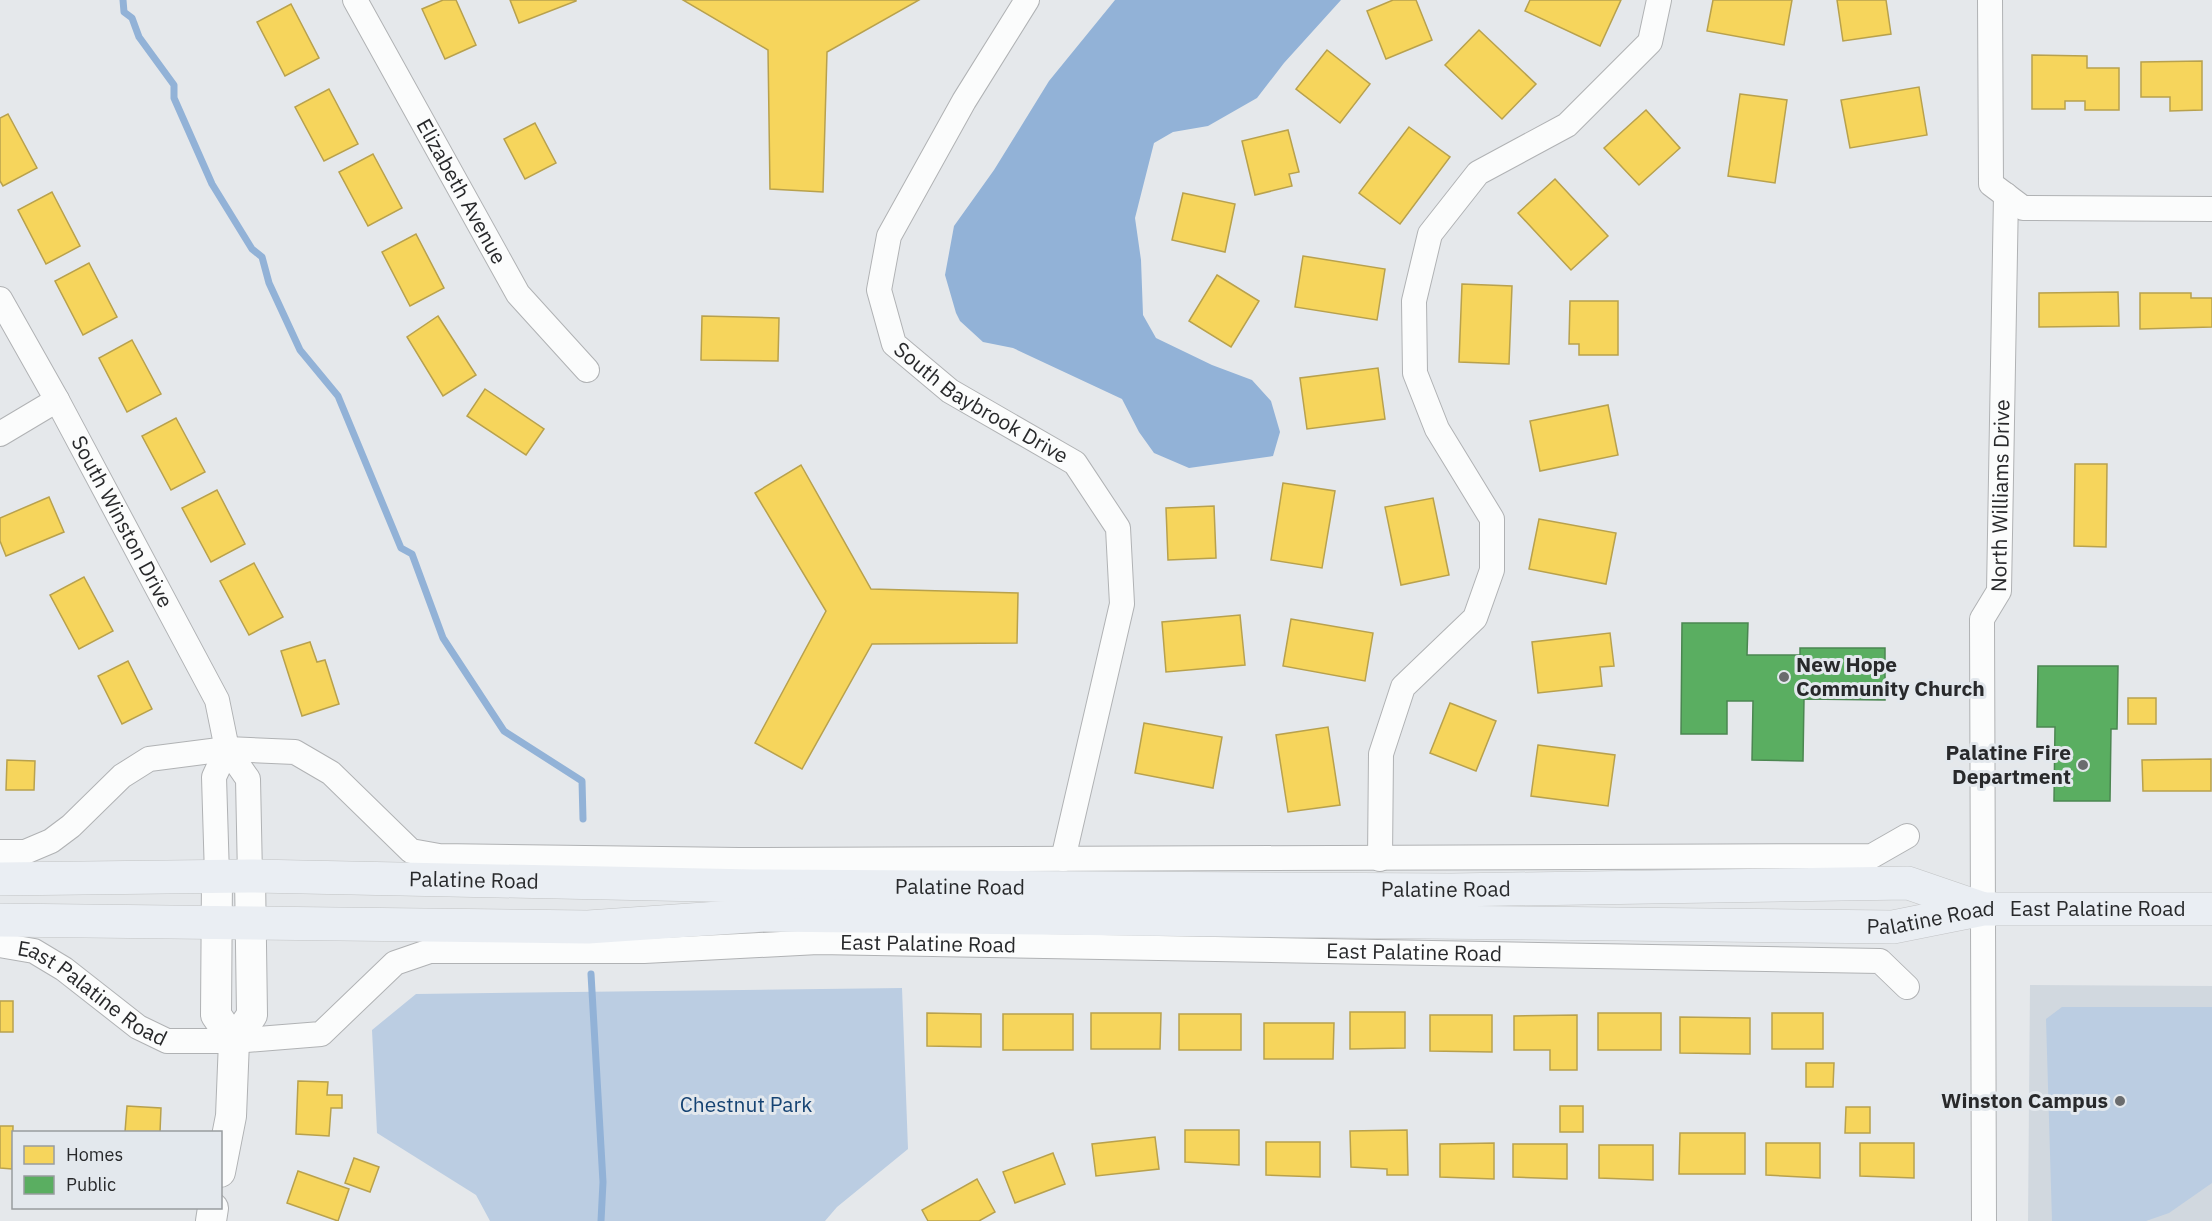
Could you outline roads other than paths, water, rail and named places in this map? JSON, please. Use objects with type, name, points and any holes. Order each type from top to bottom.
[{"type":"main road","name":"Palatine Road","points":[[0,879],[250,876],[766,886],[1450,890],[1908,883],[1983,909]]},
{"type":"main road","name":"Palatine Road","points":[[0,920],[588,927],[763,915],[1893,927],[1983,909]]},
{"type":"main road","name":"East Palatine Road","points":[[1983,909],[2212,909]]},
{"type":"street","name":"Elizabeth Avenue","points":[[355,0],[518,294],[586,370]]},
{"type":"street","name":"South Baybrook Drive","points":[[1027,0],[964,101],[889,236],[879,290],[894,344],[950,391],[1076,463],[1118,528],[1122,604],[1063,859]]},
{"type":"street","points":[[1380,859],[1381,754],[1403,687],[1475,618],[1492,570],[1492,519],[1437,429],[1415,373],[1413,301],[1430,234],[1478,173],[1568,125],[1650,42],[1659,0]]},
{"type":"street","points":[[1990,0],[1991,184],[2014,202],[2212,209]]},
{"type":"street","name":"North Williams Drive","points":[[1984,1221],[1982,619],[1999,591],[2014,202]]},
{"type":"street","name":"South Winston Drive","points":[[0,299],[57,400],[217,700],[227,749],[248,779],[250,876]]},
{"type":"street","points":[[0,434],[57,400]]},
{"type":"street","name":"Palatine Road","points":[[227,749],[295,752],[331,773],[411,851],[439,856],[739,860],[1872,856],[1907,836]]},
{"type":"street","points":[[0,852],[25,852],[51,841],[71,826],[122,776],[149,759],[227,749]]},
{"type":"street","points":[[227,749],[214,777],[217,876],[216,1015],[234,1041]]},
{"type":"street","points":[[222,1162],[231,1116],[234,1041],[252,1015],[250,876]]},
{"type":"street","name":"East Palatine Road","points":[[0,945],[34,951],[64,969],[138,1027],[167,1041],[234,1041],[321,1034],[395,963],[430,951],[644,951],[818,942],[1868,960],[1880,961],[1907,987]]},
{"type":"water","points":[[1115,0],[1341,0],[1284,63],[1257,98],[1208,126],[1173,132],[1154,143],[1135,218],[1141,260],[1143,315],[1156,338],[1212,365],[1252,380],[1271,401],[1280,432],[1273,456],[1189,468],[1154,453],[1139,432],[1122,399],[1013,348],[983,342],[960,321],[956,313],[945,275],[954,226],[994,170],[1049,81]]},
{"type":"waterway","points":[[123,0],[124,12],[132,18],[139,37],[174,85],[174,98],[212,184],[252,249],[262,257],[269,283],[300,350],[338,396],[401,548],[412,554],[443,638],[504,731],[582,781],[583,819]]},
{"type":"waterway","points":[[591,974],[603,1182],[601,1221]]},
{"type":"place","name":"New Hope Community Church","points":[[1784,677]]},
{"type":"place","name":"Palatine Fire Department","points":[[2083,765]]},
{"type":"place","name":"Winston Campus","points":[[2120,1101]]},
{"type":"park label","name":"Chestnut Park","points":[[746,1105]]}]
